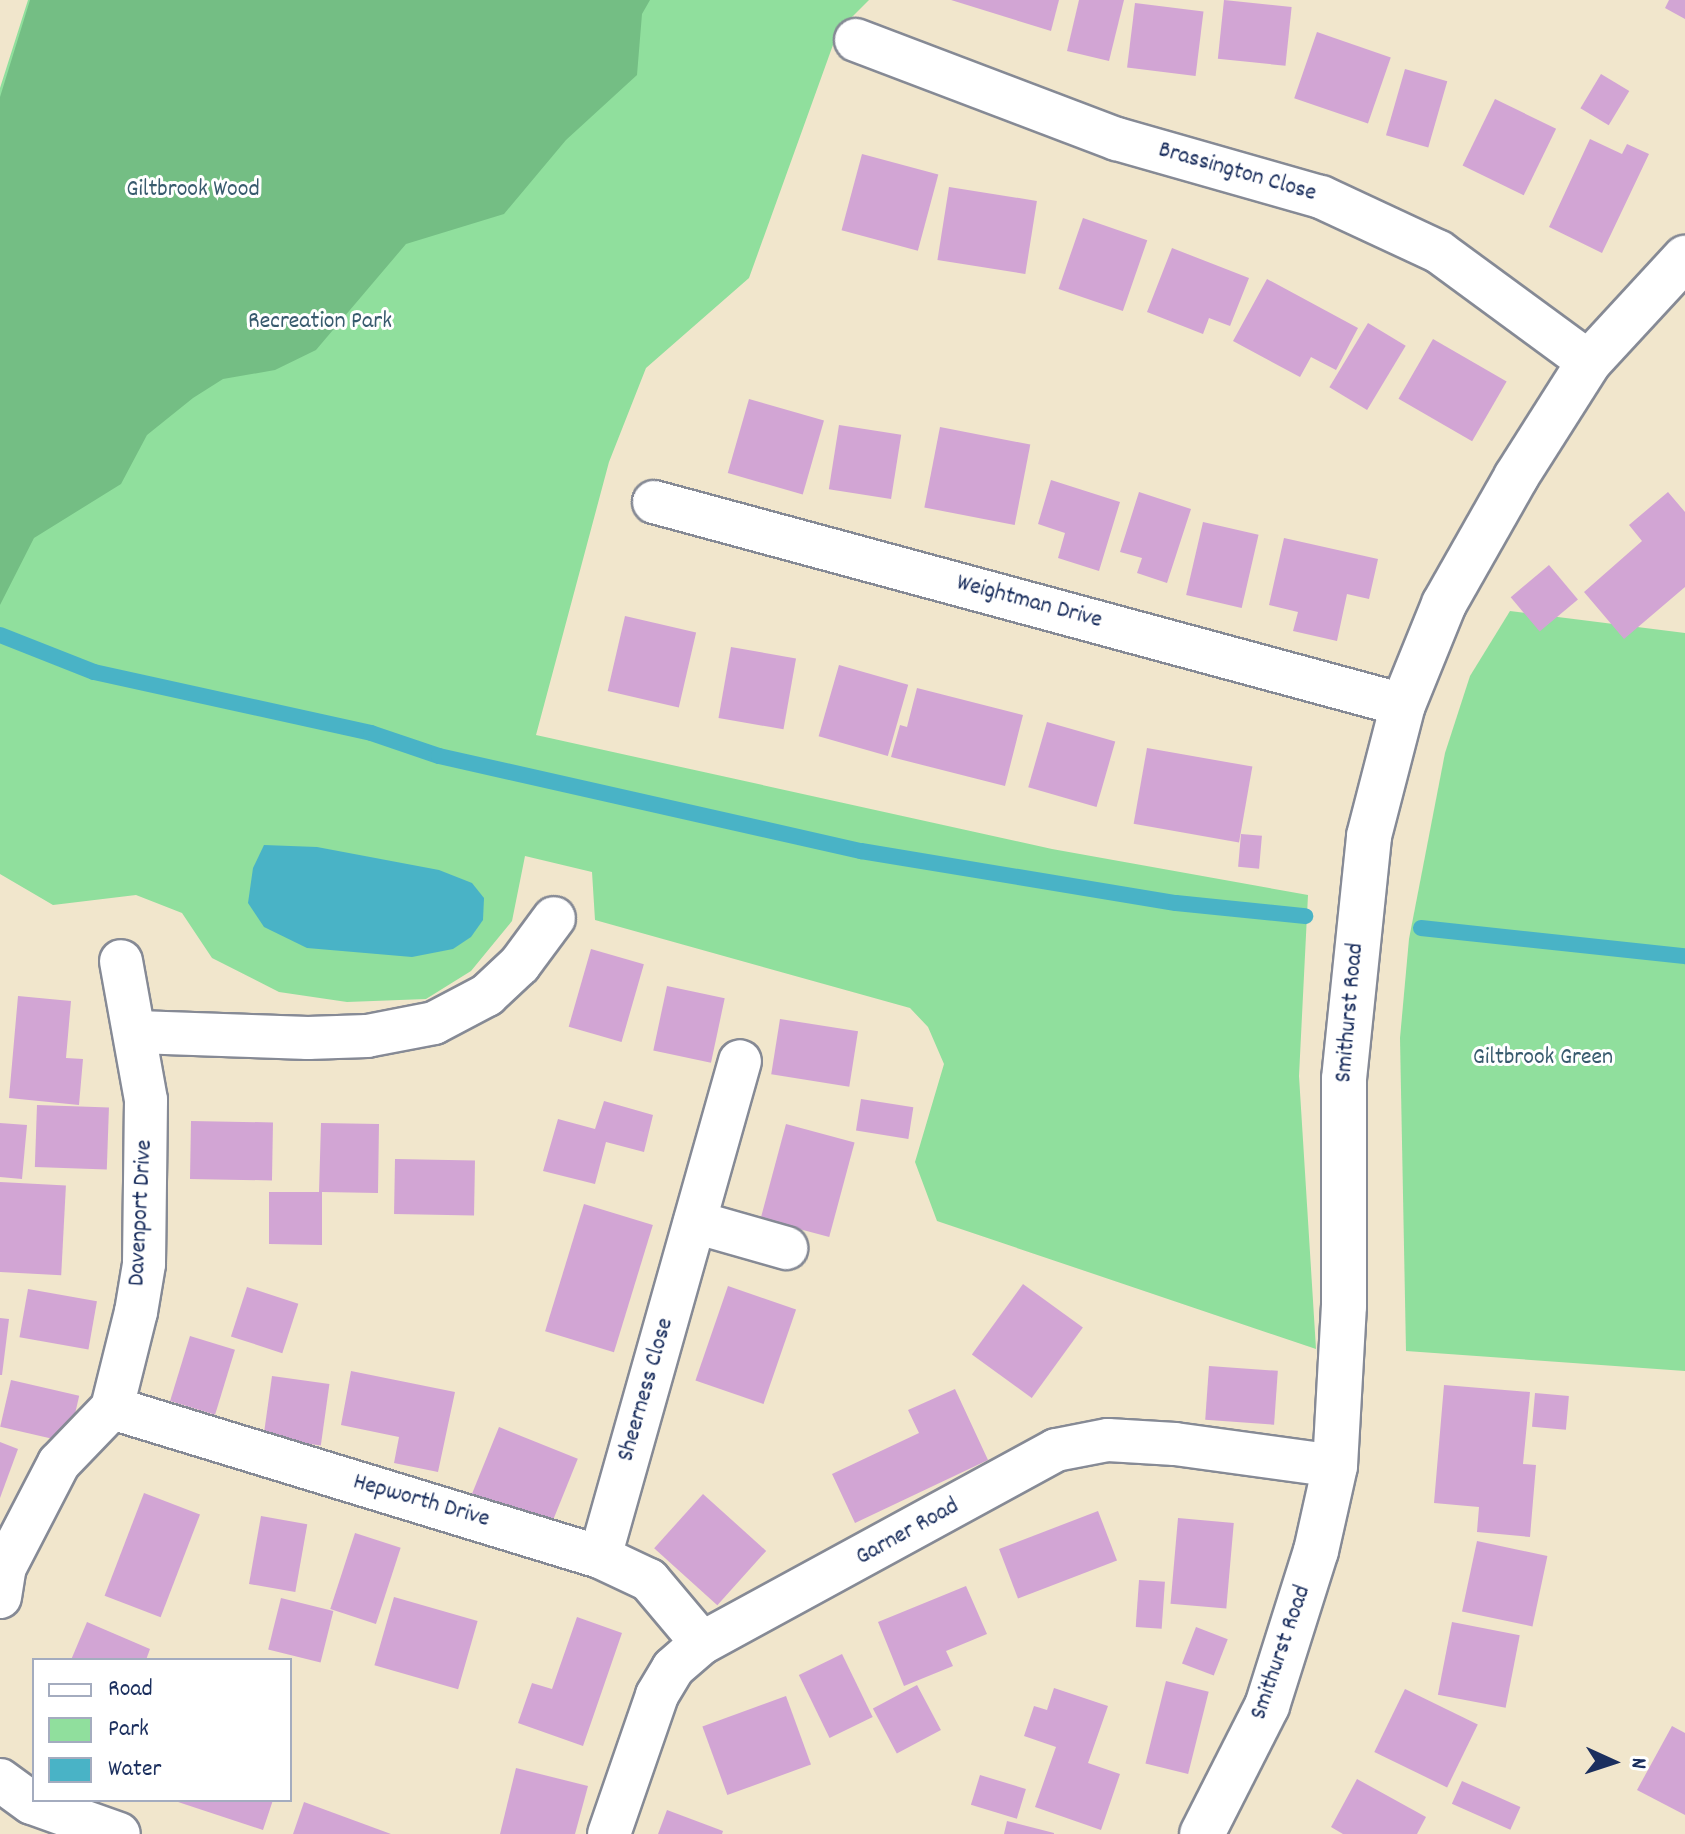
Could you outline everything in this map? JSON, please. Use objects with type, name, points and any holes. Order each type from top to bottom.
[{"type":"street","name":"Brassington Close","points":[[856,40],[1117,139],[1321,197],[1439,252],[1589,362]]},
{"type":"street","name":"Smithurst Road","points":[[1202,1834],[1267,1706],[1316,1551],[1335,1466],[1344,1306],[1344,1079],[1369,836],[1403,705],[1444,604],[1589,362],[1685,258]]},
{"type":"street","name":"Weightman Drive","points":[[654,502],[1403,705]]},
{"type":"street","points":[[137,1032],[308,1038],[367,1036],[434,1023],[487,995],[520,964],[554,918]]},
{"type":"street","name":"Davenport Drive","points":[[112,1408],[144,1264],[146,1100],[137,1032],[121,961]]},
{"type":"street","name":"Sheerness Close","points":[[600,1557],[740,1061]]},
{"type":"street","points":[[695,1222],[786,1248]]},
{"type":"street","points":[[0,1597],[5,1567],[59,1463],[112,1408]]},
{"type":"street","name":"Hepworth Drive","points":[[112,1408],[600,1557],[649,1580],[702,1643]]},
{"type":"street","name":"Garner Road","points":[[609,1834],[657,1695],[673,1668],[702,1643],[1056,1450],[1108,1440],[1162,1443],[1335,1466]]},
{"type":"street","points":[[0,1780],[32,1803],[119,1834]]},
{"type":"green space","name":"Recreation Park","points":[[28,0],[869,0],[838,31],[749,278],[646,368],[609,462],[536,735],[1052,849],[1308,895],[1299,1076],[1316,1349],[937,1221],[915,1162],[944,1064],[928,1027],[910,1008],[595,920],[592,872],[525,856],[512,921],[471,971],[426,999],[347,1002],[279,992],[212,958],[182,913],[136,895],[53,905],[0,874],[0,88]]},
{"type":"green space","name":"Giltbrook Wood","points":[[30,0],[650,0],[642,14],[637,75],[566,140],[504,214],[406,244],[316,350],[275,370],[223,379],[193,398],[147,435],[121,484],[34,538],[0,605],[0,97]]},
{"type":"green space","name":"Giltbrook Green","points":[[1510,611],[1685,633],[1685,1371],[1406,1351],[1400,1038],[1409,939],[1445,753],[1470,676]]},
{"type":"water","points":[[264,845],[317,847],[439,870],[472,883],[484,898],[483,920],[471,937],[453,949],[412,957],[307,948],[264,927],[248,903],[253,868]]},
{"type":"building","points":[[951,0],[1059,0],[1051,31]]},
{"type":"building","points":[[1079,0],[1124,0],[1109,61],[1067,51]]},
{"type":"building","points":[[1224,0],[1292,7],[1285,66],[1218,59]]},
{"type":"building","points":[[1669,0],[1685,0],[1685,19],[1665,8]]},
{"type":"building","points":[[1135,3],[1203,11],[1196,76],[1127,68]]},
{"type":"building","points":[[1317,32],[1391,57],[1368,124],[1294,98]]},
{"type":"building","points":[[1405,69],[1447,81],[1428,147],[1386,135]]},
{"type":"building","points":[[1601,74],[1629,91],[1609,125],[1580,108]]},
{"type":"building","points":[[1495,99],[1556,129],[1524,195],[1463,166]]},
{"type":"building","points":[[1590,139],[1622,154],[1627,144],[1649,154],[1602,253],[1549,227]]},
{"type":"building","points":[[862,154],[938,174],[918,251],[842,230]]},
{"type":"building","points":[[949,187],[1037,201],[1025,274],[937,260]]},
{"type":"building","points":[[1083,218],[1147,240],[1123,311],[1059,289]]},
{"type":"building","points":[[1172,248],[1249,278],[1230,326],[1209,318],[1203,334],[1147,312]]},
{"type":"building","points":[[1267,279],[1358,328],[1336,370],[1311,357],[1300,377],[1233,341]]},
{"type":"building","points":[[1368,323],[1406,346],[1367,410],[1329,387]]},
{"type":"building","points":[[1433,339],[1507,382],[1472,441],[1398,399]]},
{"type":"building","points":[[749,399],[824,420],[803,495],[728,473]]},
{"type":"building","points":[[839,425],[901,435],[891,499],[829,489]]},
{"type":"building","points":[[940,427],[1030,445],[1015,525],[924,507]]},
{"type":"building","points":[[1051,480],[1120,502],[1099,571],[1058,558],[1065,533],[1038,524]]},
{"type":"building","points":[[1139,492],[1191,509],[1167,583],[1137,573],[1142,558],[1120,552]]},
{"type":"building","points":[[1668,492],[1685,512],[1685,587],[1624,639],[1584,592],[1642,541],[1629,525]]},
{"type":"building","points":[[1203,522],[1259,535],[1242,608],[1186,595]]},
{"type":"building","points":[[1284,538],[1378,559],[1369,599],[1347,594],[1337,641],[1293,631],[1298,612],[1269,605]]},
{"type":"building","points":[[1549,565],[1578,599],[1540,632],[1511,597]]},
{"type":"building","points":[[625,616],[696,632],[679,707],[608,691]]},
{"type":"building","points":[[731,647],[796,658],[783,729],[718,718]]},
{"type":"building","points":[[839,665],[908,685],[888,756],[819,736]]},
{"type":"building","points":[[917,688],[1023,715],[1005,786],[891,757],[900,725],[907,727]]},
{"type":"building","points":[[1047,722],[1115,742],[1097,807],[1028,787]]},
{"type":"building","points":[[1147,748],[1252,767],[1239,842],[1134,824]]},
{"type":"building","points":[[1241,834],[1262,836],[1259,869],[1238,867]]},
{"type":"building","points":[[591,949],[644,964],[622,1042],[569,1027]]},
{"type":"building","points":[[667,986],[725,998],[711,1063],[653,1051]]},
{"type":"building","points":[[18,996],[71,1001],[66,1058],[83,1059],[79,1105],[9,1098]]},
{"type":"building","points":[[780,1019],[858,1031],[849,1087],[771,1074]]},
{"type":"building","points":[[861,1099],[913,1107],[908,1139],[856,1131]]},
{"type":"building","points":[[604,1101],[653,1115],[644,1152],[606,1142],[595,1184],[543,1171],[558,1119],[595,1129]]},
{"type":"building","points":[[37,1105],[109,1108],[107,1169],[35,1167]]},
{"type":"building","points":[[191,1121],[273,1122],[272,1180],[190,1179]]},
{"type":"building","points":[[0,1123],[27,1125],[22,1179],[0,1177]]},
{"type":"building","points":[[321,1123],[379,1124],[378,1193],[322,1192],[322,1245],[269,1244],[269,1192],[319,1192]]},
{"type":"building","points":[[786,1124],[855,1142],[829,1237],[761,1219]]},
{"type":"building","points":[[395,1159],[475,1160],[474,1215],[394,1214]]},
{"type":"building","points":[[0,1182],[66,1185],[61,1275],[0,1272]]},
{"type":"building","points":[[584,1204],[653,1225],[614,1352],[545,1331]]},
{"type":"building","points":[[1023,1284],[1083,1327],[1032,1398],[972,1354]]},
{"type":"building","points":[[728,1286],[796,1309],[764,1404],[695,1381]]},
{"type":"building","points":[[247,1287],[298,1304],[282,1353],[231,1336]]},
{"type":"building","points":[[28,1289],[97,1301],[88,1349],[19,1337]]},
{"type":"building","points":[[0,1318],[9,1319],[2,1375],[0,1375]]},
{"type":"building","points":[[190,1336],[235,1350],[215,1415],[170,1401]]},
{"type":"building","points":[[1209,1366],[1278,1371],[1274,1425],[1205,1420]]},
{"type":"building","points":[[351,1371],[455,1392],[438,1472],[394,1463],[399,1437],[341,1425]]},
{"type":"building","points":[[272,1376],[329,1384],[321,1445],[263,1437]]},
{"type":"building","points":[[11,1380],[79,1396],[68,1443],[0,1427]]},
{"type":"building","points":[[1444,1385],[1530,1392],[1523,1464],[1536,1465],[1530,1537],[1477,1532],[1479,1507],[1434,1503]]},
{"type":"building","points":[[955,1389],[988,1460],[855,1523],[832,1474],[919,1433],[908,1410]]},
{"type":"building","points":[[1535,1393],[1569,1396],[1566,1430],[1532,1427]]},
{"type":"building","points":[[499,1427],[578,1459],[549,1529],[471,1497]]},
{"type":"building","points":[[0,1442],[18,1449],[0,1498]]},
{"type":"building","points":[[144,1493],[200,1515],[161,1617],[105,1596]]},
{"type":"building","points":[[703,1494],[766,1551],[717,1605],[654,1548]]},
{"type":"building","points":[[1098,1511],[1117,1560],[1018,1598],[999,1549]]},
{"type":"building","points":[[261,1516],[307,1524],[295,1592],[249,1584]]},
{"type":"building","points":[[1178,1518],[1234,1523],[1226,1609],[1171,1604]]},
{"type":"building","points":[[355,1533],[401,1548],[376,1624],[330,1609]]},
{"type":"building","points":[[1477,1541],[1547,1556],[1532,1626],[1462,1611]]},
{"type":"building","points":[[1139,1580],[1165,1582],[1162,1629],[1136,1627]]},
{"type":"building","points":[[966,1586],[987,1634],[946,1651],[953,1666],[904,1686],[878,1622]]},
{"type":"building","points":[[394,1597],[478,1621],[458,1689],[374,1665]]},
{"type":"building","points":[[281,1598],[333,1611],[321,1662],[268,1649]]},
{"type":"building","points":[[577,1617],[622,1633],[583,1746],[518,1723],[532,1683],[552,1689]]},
{"type":"building","points":[[87,1622],[150,1649],[147,1658],[72,1658]]},
{"type":"building","points":[[1452,1622],[1520,1635],[1506,1708],[1438,1695]]},
{"type":"building","points":[[1196,1627],[1228,1639],[1214,1676],[1182,1663]]},
{"type":"building","points":[[842,1654],[873,1717],[830,1738],[799,1675]]},
{"type":"building","points":[[1166,1681],[1209,1692],[1188,1774],[1145,1763]]},
{"type":"building","points":[[917,1685],[941,1730],[897,1754],[873,1708]]},
{"type":"building","points":[[1054,1688],[1108,1706],[1088,1763],[1120,1774],[1101,1830],[1035,1807],[1056,1747],[1024,1736],[1034,1706],[1047,1710]]},
{"type":"building","points":[[1405,1689],[1478,1725],[1447,1787],[1374,1752]]},
{"type":"building","points":[[786,1696],[811,1765],[727,1795],[702,1726]]},
{"type":"building","points":[[1672,1726],[1685,1733],[1685,1815],[1637,1790]]},
{"type":"building","points":[[516,1768],[588,1786],[575,1834],[500,1834]]},
{"type":"building","points":[[980,1775],[1026,1789],[1017,1819],[971,1805]]},
{"type":"building","points":[[1357,1779],[1426,1817],[1417,1834],[1343,1834],[1331,1827]]},
{"type":"building","points":[[1462,1781],[1520,1807],[1510,1830],[1452,1804]]},
{"type":"building","points":[[178,1802],[272,1802],[263,1830]]},
{"type":"building","points":[[304,1802],[391,1834],[293,1834]]},
{"type":"building","points":[[667,1810],[723,1831],[722,1834],[658,1834]]},
{"type":"building","points":[[1007,1821],[1054,1833],[1054,1834],[1004,1834]]},
{"type":"waterway","points":[[0,635],[94,672],[371,733],[439,756],[861,851],[1176,903],[1305,916]]},
{"type":"waterway","points":[[1421,928],[1685,956]]}]
